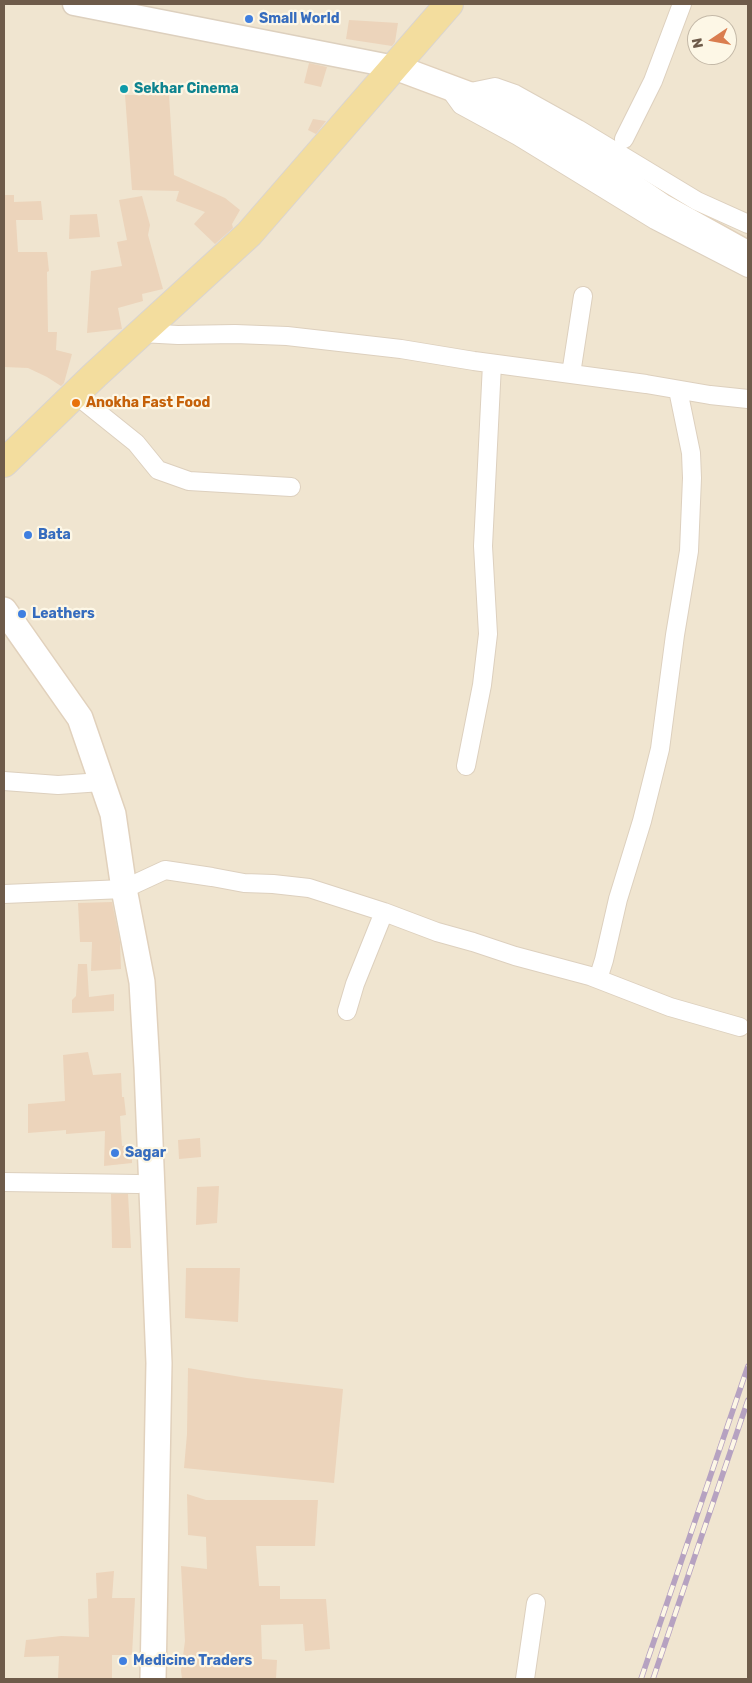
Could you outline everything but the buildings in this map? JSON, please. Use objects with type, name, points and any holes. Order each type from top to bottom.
[{"type":"main road","points":[[4,463],[249,234],[448,4]]},
{"type":"main road","points":[[395,67],[464,93],[581,154],[663,207],[748,254]]},
{"type":"main road","points":[[4,610],[80,718],[113,814],[124,889],[142,982],[159,1363],[154,1679]]},
{"type":"main road","points":[[144,1679],[149,1358],[138,1184],[136,1085],[147,1068]]},
{"type":"main road","points":[[147,1068],[159,1084],[172,1358],[164,1679]]},
{"type":"street","points":[[74,4],[395,67]]},
{"type":"street","points":[[624,139],[654,82],[682,4]]},
{"type":"street","points":[[748,224],[697,201],[578,129],[515,94],[495,87],[464,93],[461,105],[518,136],[655,220],[748,268]]},
{"type":"street","points":[[571,374],[583,296]]},
{"type":"street","points":[[141,333],[287,336],[402,349],[710,396],[748,399]]},
{"type":"street","points":[[466,766],[482,685],[488,634],[483,546],[492,364]]},
{"type":"street","points":[[598,979],[618,899],[642,821],[660,749],[675,635],[689,551],[692,478],[691,453],[678,390]]},
{"type":"street","points":[[76,394],[136,444],[158,470],[189,481],[291,486]]},
{"type":"street","points":[[4,781],[58,785],[102,782]]},
{"type":"street","points":[[4,894],[124,889],[166,870],[212,876],[244,883],[309,888],[384,912],[437,932],[598,979],[670,1007],[740,1027]]},
{"type":"street","points":[[347,1012],[355,984],[384,912]]},
{"type":"street","points":[[4,1182],[138,1184]]},
{"type":"street","points":[[525,1679],[536,1603]]},
{"type":"shaded area","points":[[4,4],[748,4],[748,1679],[4,1679]]},
{"type":"railway","points":[[641,1679],[748,1366]]},
{"type":"railway","points":[[653,1679],[748,1400]]},
{"type":"place","name":"Small World","points":[[249,19]]},
{"type":"place","name":"Sekhar Cinema","points":[[124,89]]},
{"type":"place","name":"Anokha Fast Food","points":[[76,403]]},
{"type":"place","name":"Bata","points":[[28,535]]},
{"type":"place","name":"Leathers","points":[[22,614]]},
{"type":"place","name":"Sagar","points":[[115,1153]]},
{"type":"place","name":"Medicine Traders","points":[[123,1661]]}]
